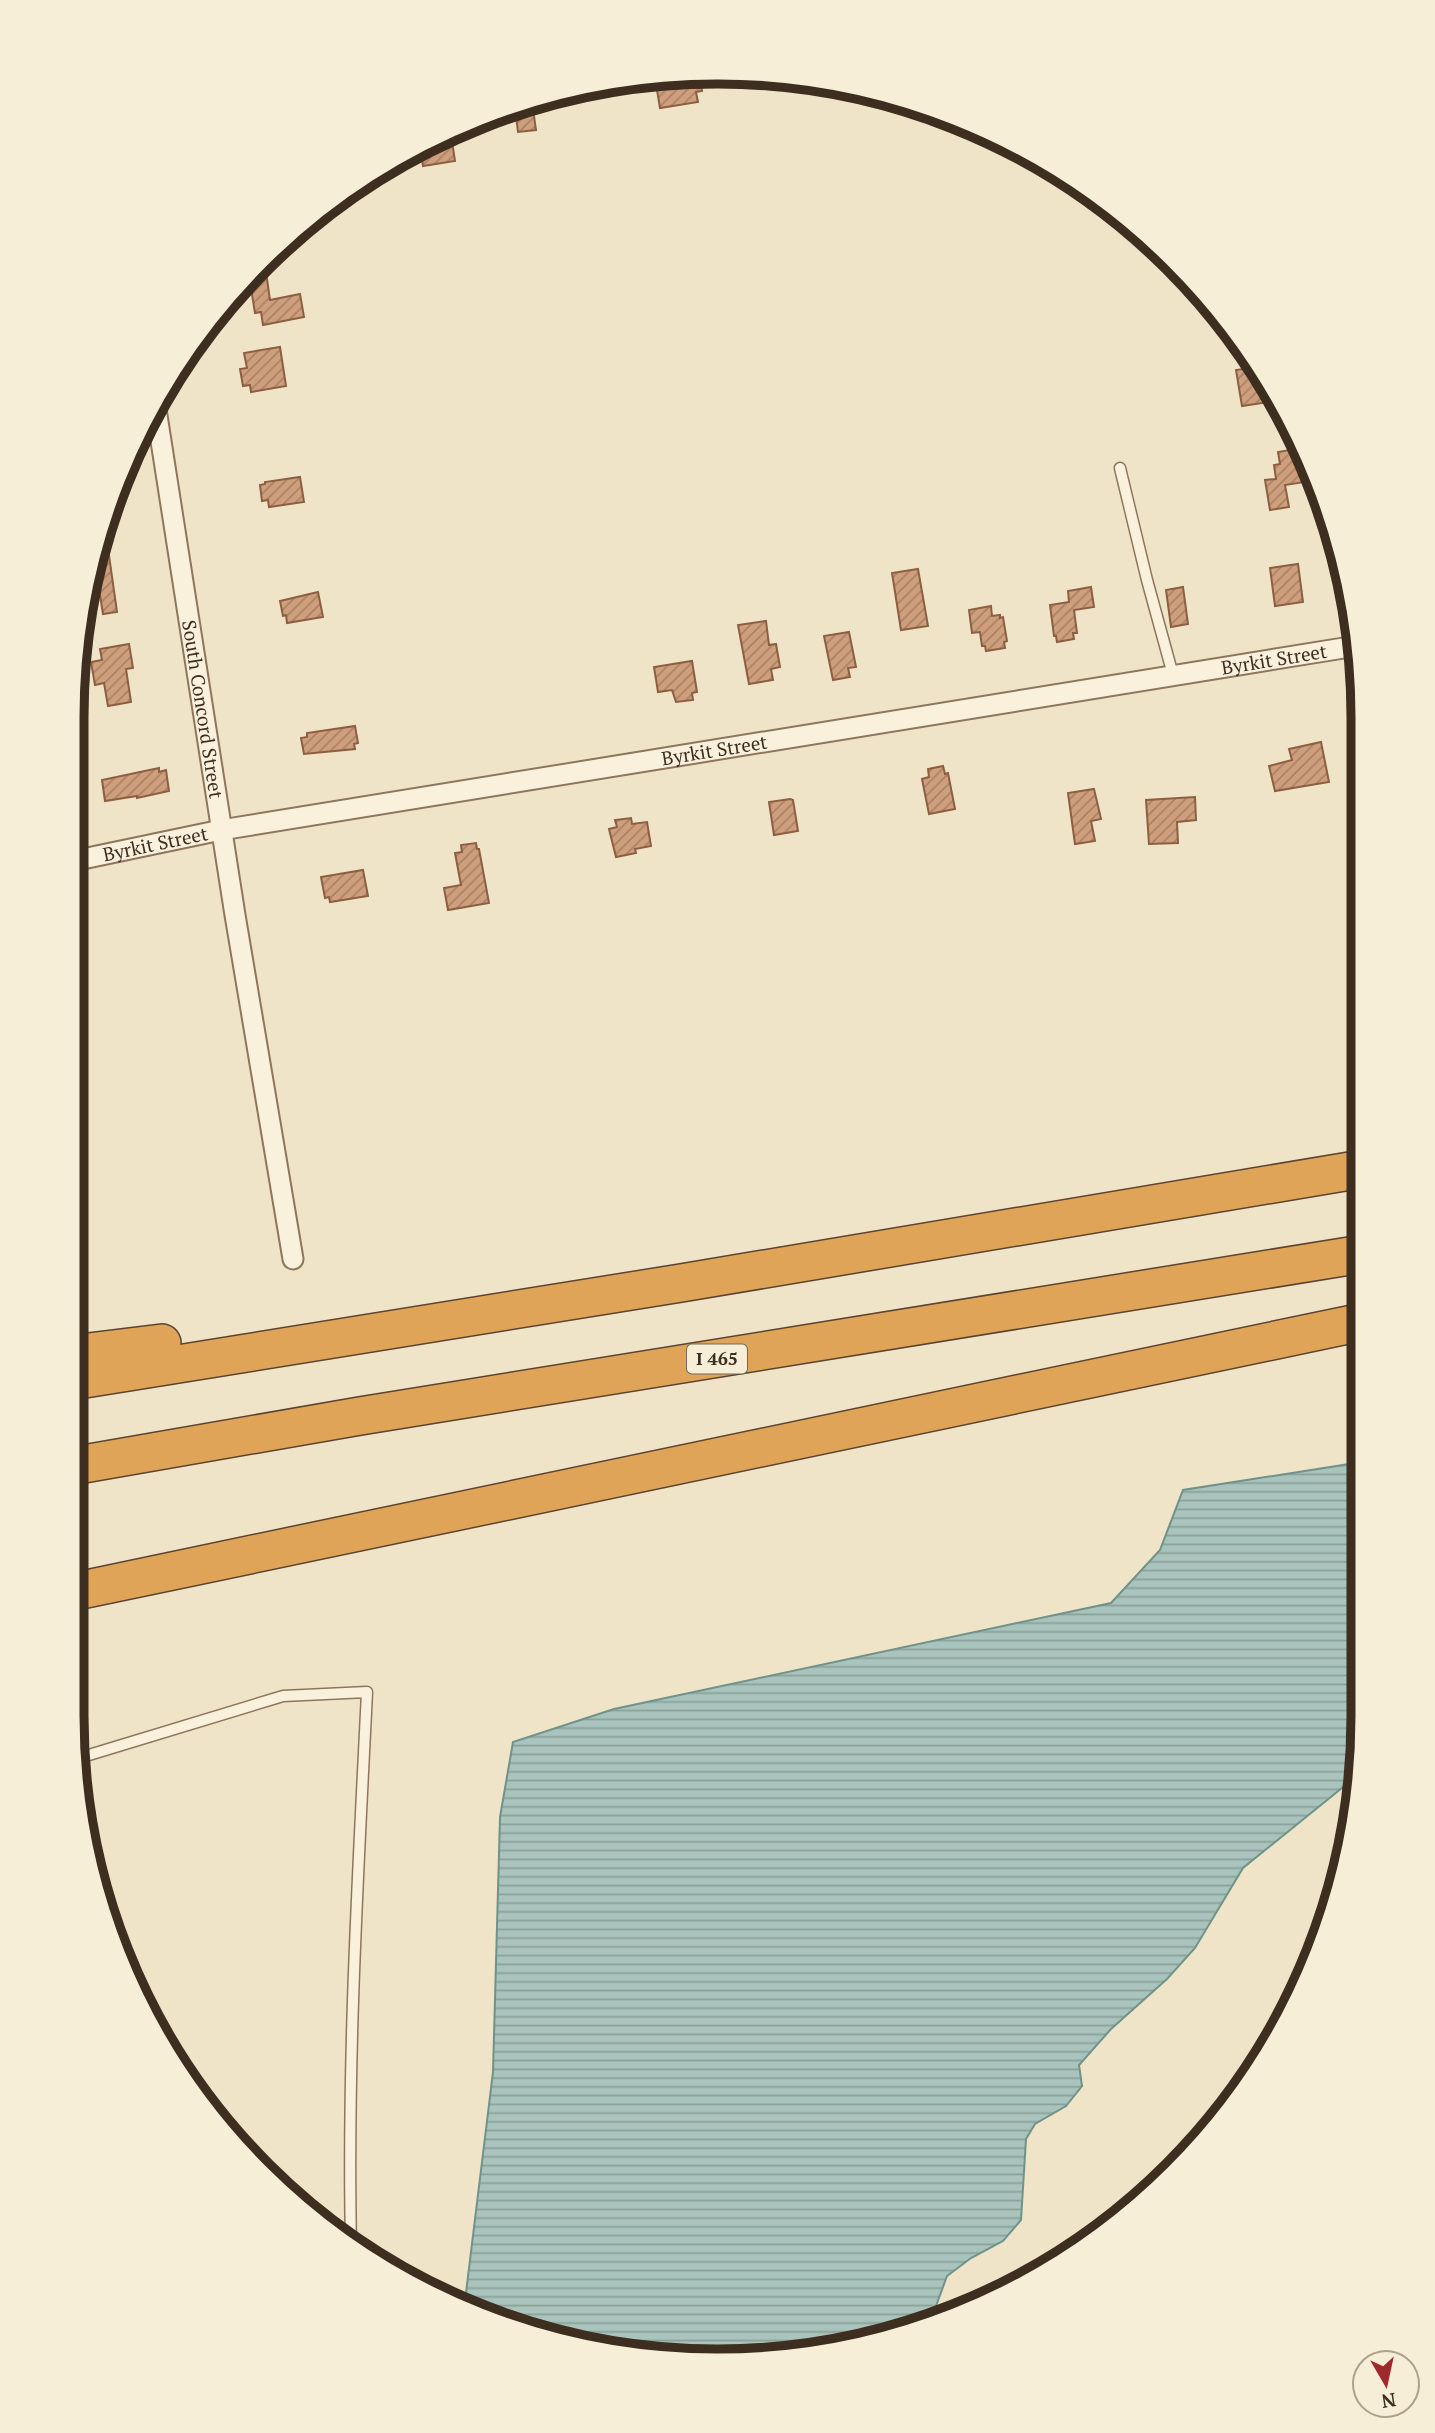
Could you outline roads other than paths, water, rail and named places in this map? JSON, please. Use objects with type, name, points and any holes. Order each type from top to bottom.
[{"type":"highway","points":[[84,1379],[1351,1171]]},
{"type":"highway","name":"I 465","points":[[84,1464],[1351,1256]]},
{"type":"highway","points":[[84,1352],[681,1283]]},
{"type":"highway","points":[[84,1589],[1351,1324]]},
{"type":"highway","points":[[84,1472],[219,1440]]},
{"type":"street","name":"South Concord Street","points":[[158,421],[221,830],[293,1259]]},
{"type":"street","name":"Byrkit Street","points":[[84,859],[221,830],[1347,647]]},
{"type":"lane","points":[[1120,468],[1173,675]]},
{"type":"lane","points":[[85,1756],[283,1696],[367,1692],[355,1941],[349,2176],[351,2231]]},
{"type":"water","points":[[1351,1464],[1351,1716],[1347,1784],[1243,1868],[1195,1948],[1167,1979],[1111,2029],[1079,2065],[1082,2086],[1066,2106],[1035,2124],[1026,2139],[1021,2220],[1003,2241],[971,2258],[947,2276],[934,2310],[881,2327],[800,2344],[718,2349],[635,2344],[554,2327],[466,2297],[493,2072],[500,1817],[513,1742],[614,1709],[1111,1603],[1160,1550],[1183,1490]]}]
